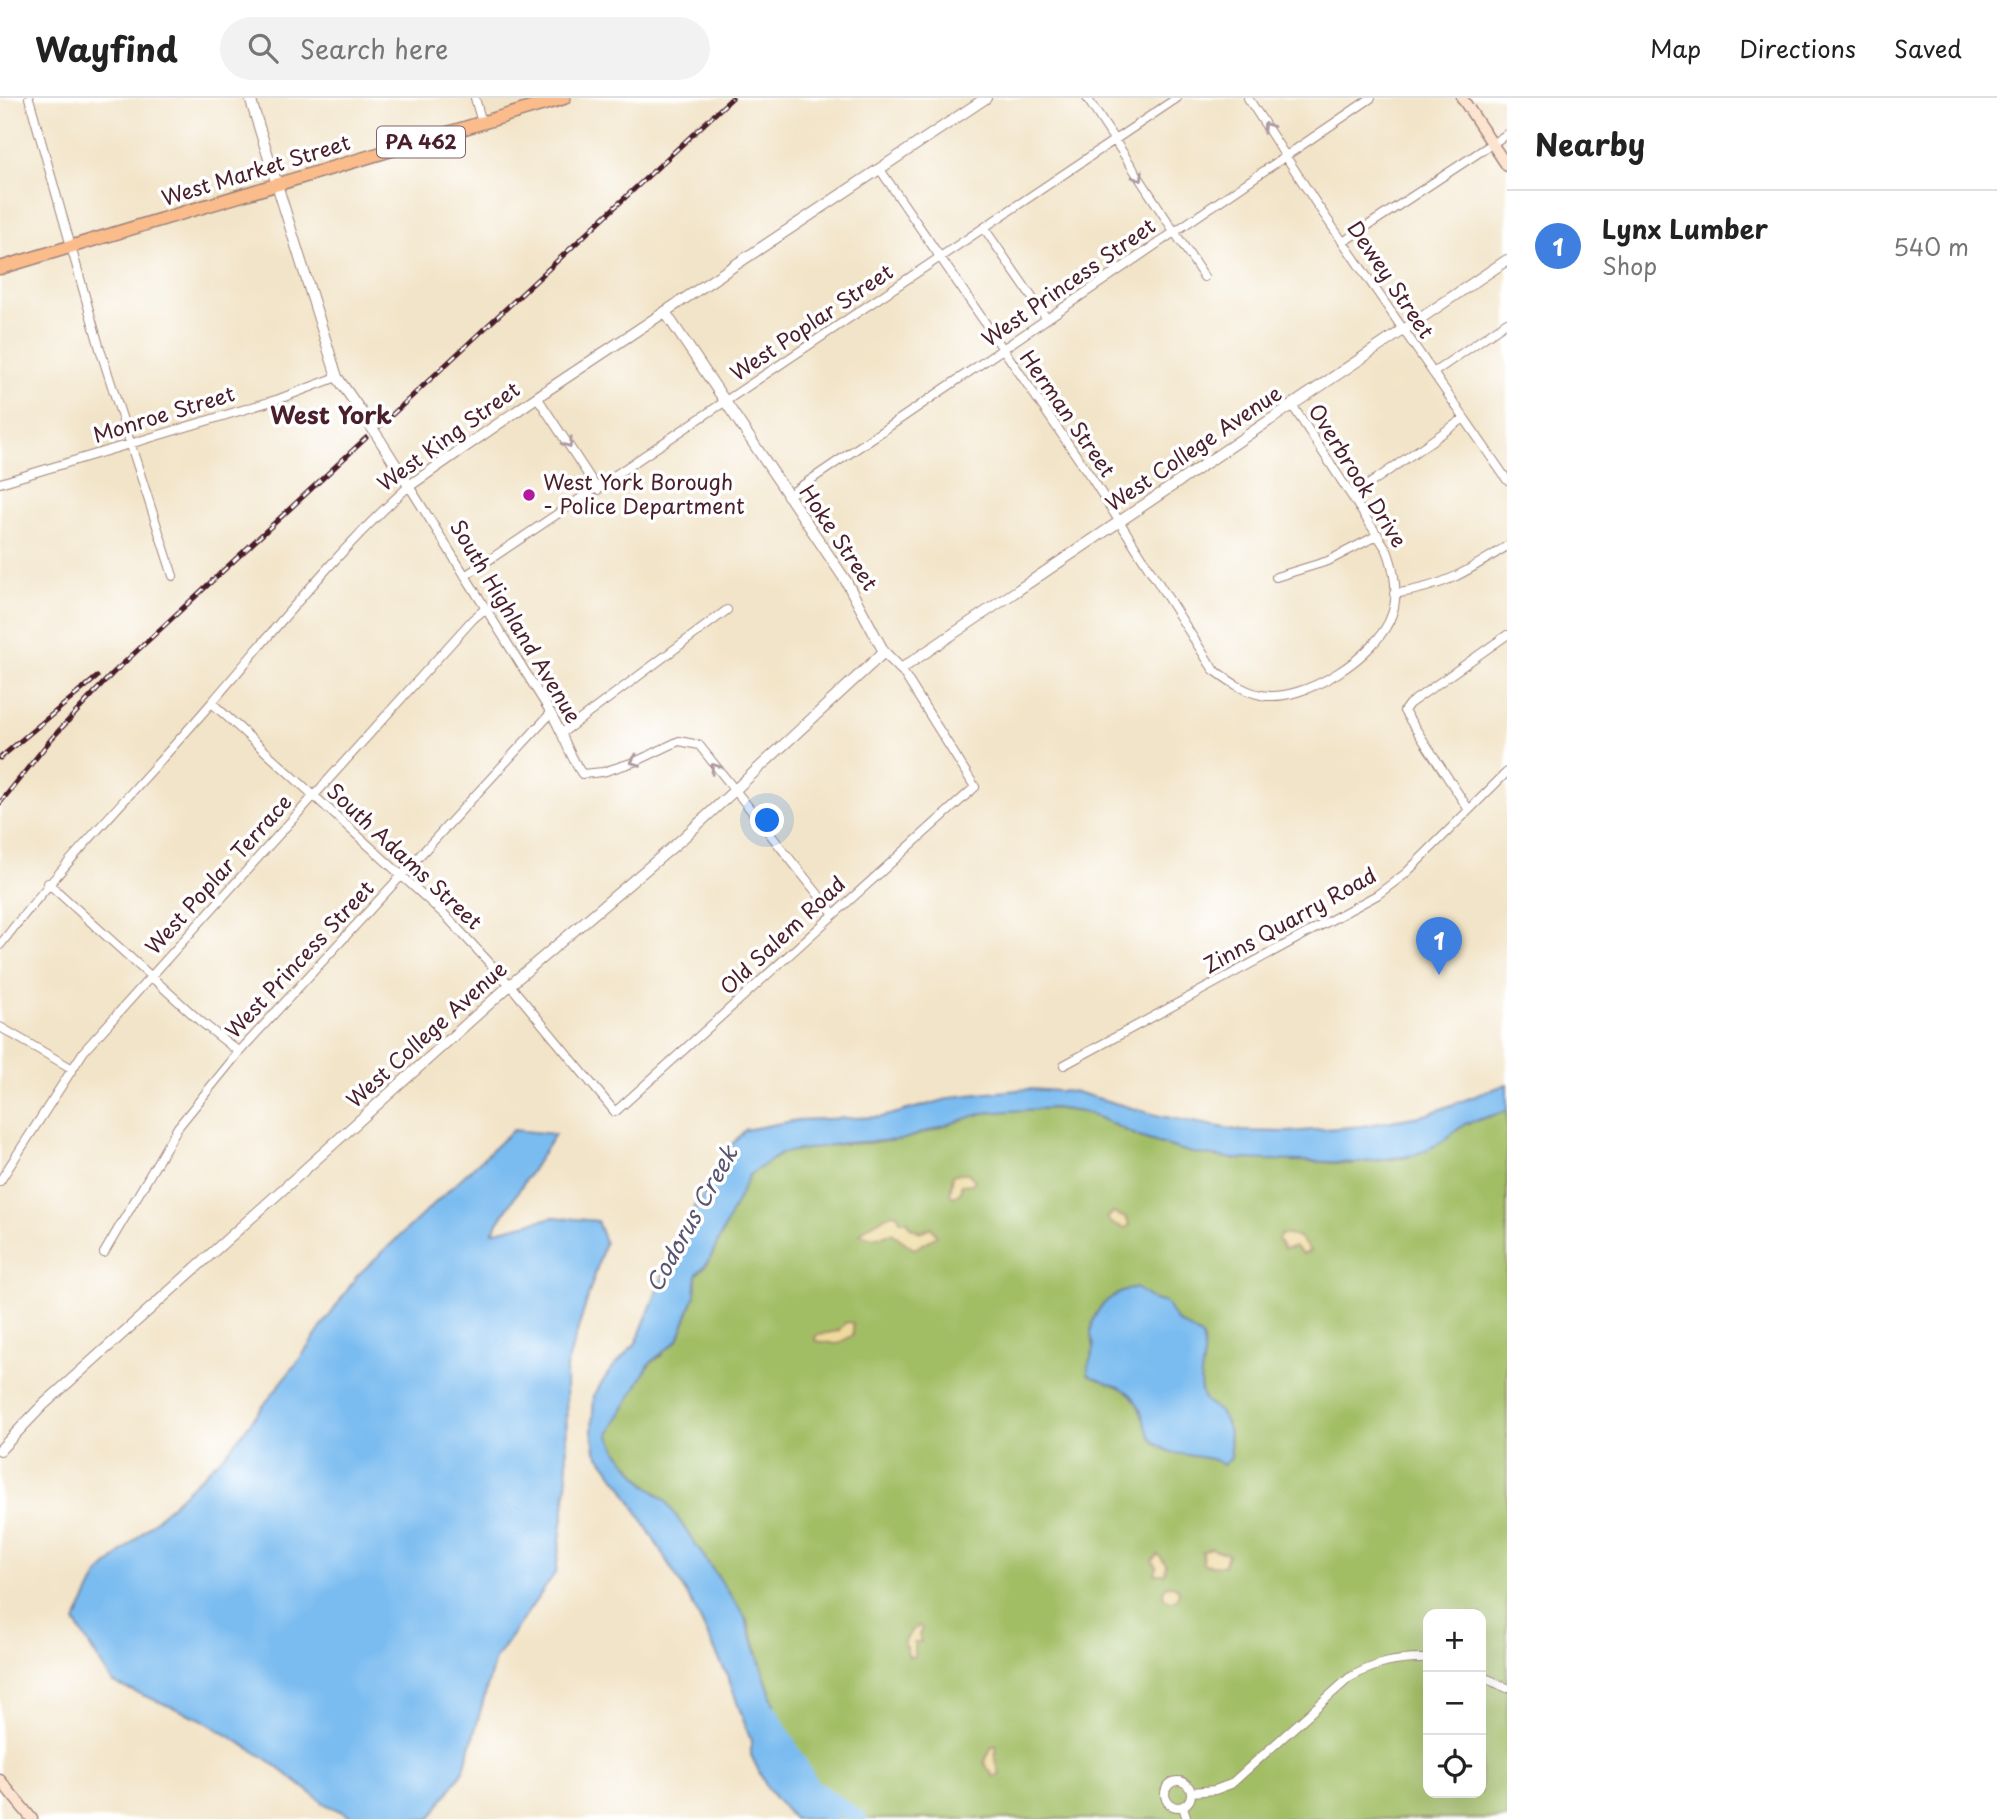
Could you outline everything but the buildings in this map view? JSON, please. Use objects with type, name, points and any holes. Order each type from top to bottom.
[{"type":"main road","name":"West Market Street","points":[[0,268],[564,98]]},
{"type":"main road","points":[[1462,98],[1507,166]]},
{"type":"main road","points":[[0,1780],[32,1819]]},
{"type":"street","points":[[29,98],[100,349],[173,576]]},
{"type":"street","name":"South Highland Avenue","points":[[250,98],[337,377],[380,440],[551,713],[562,733],[568,754],[582,774],[603,772],[637,761],[679,741],[699,746],[732,791],[833,913]]},
{"type":"street","points":[[475,98],[482,123]]},
{"type":"street","name":"West King Street","points":[[0,945],[48,883],[379,513],[409,486],[537,397],[986,98]]},
{"type":"street","name":"West Poplar Street","points":[[465,576],[597,490],[1177,98]]},
{"type":"street","name":"Dewey Street","points":[[1248,98],[1402,330],[1507,480]]},
{"type":"street","name":"West Princess Street","points":[[787,496],[1371,98]]},
{"type":"street","points":[[1088,99],[1204,277]]},
{"type":"street","points":[[1343,242],[1507,134]]},
{"type":"street","name":"Herman Street","points":[[879,168],[1119,523],[1213,669],[1229,681],[1263,696]]},
{"type":"street","points":[[984,228],[1047,319]]},
{"type":"street","name":"West College Avenue","points":[[901,669],[1507,260]]},
{"type":"street","name":"Hoke Street","points":[[665,312],[846,581],[884,652],[901,669],[975,786]]},
{"type":"street","points":[[1433,373],[1507,322]]},
{"type":"street","name":"Monroe Street","points":[[0,483],[279,399],[337,377]]},
{"type":"street","points":[[537,397],[597,490]]},
{"type":"street","name":"Overbrook Drive","points":[[1263,696],[1304,690],[1364,653],[1393,613],[1393,565],[1378,535],[1292,405]]},
{"type":"street","points":[[1352,496],[1463,419]]},
{"type":"street","points":[[1276,577],[1328,561],[1378,535]]},
{"type":"street","points":[[1394,594],[1425,589],[1458,578],[1507,546]]},
{"type":"street","name":"West Poplar Terrace","points":[[0,1181],[71,1068],[150,976],[485,609]]},
{"type":"street","points":[[562,733],[727,610]]},
{"type":"street","points":[[1469,810],[1404,711],[1409,704],[1507,635]]},
{"type":"street","name":"West College Avenue","points":[[0,1450],[43,1406],[510,985],[682,839],[884,652]]},
{"type":"street","name":"South Adams Street","points":[[212,702],[314,797],[403,874],[510,985],[615,1112]]},
{"type":"street","name":"West Princess Street","points":[[104,1253],[178,1126],[239,1052],[551,713]]},
{"type":"street","name":"Zinns Quarry Road","points":[[1064,1065],[1377,895],[1405,874],[1507,772]]},
{"type":"street","name":"Old Salem Road","points":[[615,1112],[975,786]]},
{"type":"street","points":[[48,883],[239,1052]]},
{"type":"street","points":[[0,1027],[71,1068]]},
{"type":"street","points":[[1192,1791],[1215,1790],[1231,1784],[1349,1678],[1370,1666],[1403,1658],[1423,1659]]},
{"type":"street","points":[[1486,1678],[1507,1688]]},
{"type":"street","points":[[1182,1781],[1187,1783],[1192,1791],[1190,1801],[1183,1807],[1173,1807],[1166,1801],[1164,1792],[1169,1783],[1182,1781]]},
{"type":"street","points":[[1183,1807],[1187,1819]]},
{"type":"green space","points":[[1054,1108],[1089,1113],[1142,1138],[1192,1153],[1351,1164],[1408,1157],[1439,1144],[1465,1124],[1507,1111],[1507,1819],[835,1819],[797,1772],[781,1742],[774,1705],[747,1621],[665,1500],[644,1483],[618,1452],[609,1434],[650,1363],[661,1356],[695,1295],[696,1275],[709,1261],[745,1181],[759,1166],[776,1155],[796,1149],[902,1139],[923,1134],[963,1118],[1001,1111]]},
{"type":"sand","points":[[968,1173],[975,1180],[972,1184],[961,1185],[961,1192],[954,1197],[950,1194],[953,1175]]},
{"type":"sand","points":[[892,1213],[897,1214],[901,1221],[908,1221],[910,1227],[920,1232],[931,1227],[937,1236],[914,1249],[892,1233],[873,1238],[860,1234]]},
{"type":"sand","points":[[1113,1213],[1126,1218],[1130,1225],[1125,1228],[1111,1223],[1107,1218]]},
{"type":"sand","points":[[1282,1234],[1299,1237],[1310,1251],[1303,1254],[1295,1247],[1284,1249],[1278,1239]]},
{"type":"sand","points":[[846,1322],[853,1323],[853,1335],[838,1344],[815,1341],[816,1335],[838,1331]]},
{"type":"sand","points":[[1210,1548],[1228,1554],[1224,1566],[1203,1564],[1202,1552]]},
{"type":"sand","points":[[1158,1554],[1166,1564],[1165,1574],[1155,1574],[1157,1567],[1152,1561]]},
{"type":"sand","points":[[1168,1585],[1174,1585],[1179,1593],[1177,1599],[1168,1601],[1163,1596],[1163,1590]]},
{"type":"sand","points":[[919,1626],[922,1628],[919,1635],[921,1642],[914,1642],[914,1656],[909,1657],[904,1643],[911,1631]]},
{"type":"sand","points":[[997,1745],[995,1756],[1000,1775],[994,1777],[984,1763],[992,1746]]},
{"type":"water","points":[[1507,1084],[1507,1111],[1465,1124],[1439,1144],[1415,1155],[1357,1163],[1234,1159],[1192,1153],[1142,1138],[1089,1113],[1054,1108],[983,1113],[901,1140],[844,1143],[782,1153],[749,1175],[709,1261],[696,1275],[695,1295],[678,1340],[650,1363],[609,1434],[618,1452],[644,1483],[665,1500],[744,1615],[774,1705],[781,1742],[797,1772],[835,1819],[793,1819],[767,1788],[751,1755],[751,1741],[728,1677],[692,1603],[623,1488],[595,1450],[592,1430],[594,1395],[609,1372],[636,1343],[682,1229],[695,1205],[711,1186],[727,1150],[745,1130],[798,1120],[882,1117],[959,1096],[1028,1089],[1076,1092],[1160,1116],[1242,1131],[1289,1132],[1363,1126],[1425,1115]]},
{"type":"water","points":[[513,1130],[555,1134],[492,1232],[554,1217],[597,1221],[605,1242],[566,1368],[567,1485],[556,1572],[495,1659],[464,1769],[430,1819],[357,1819],[325,1804],[267,1759],[199,1718],[113,1683],[75,1622],[98,1575],[228,1451],[299,1360],[357,1276]]},
{"type":"water","points":[[1136,1288],[1154,1300],[1166,1303],[1176,1320],[1202,1337],[1204,1352],[1201,1391],[1205,1401],[1222,1415],[1229,1433],[1231,1458],[1223,1465],[1210,1459],[1168,1451],[1155,1443],[1132,1396],[1122,1388],[1089,1375],[1094,1348],[1091,1331],[1096,1315],[1112,1297]]},
{"type":"waterway","name":"Codorus Creek","points":[[769,1711],[830,1819]]},
{"type":"waterway","name":"Codorus Creek","points":[[817,1790],[859,1819]]},
{"type":"railway","points":[[380,426],[732,98]]},
{"type":"railway","points":[[0,803],[52,738],[112,674],[366,438]]},
{"type":"railway","points":[[0,758],[97,677]]},
{"type":"place","name":"West York Borough - Police Department","points":[[529,495]]},
{"type":"place","name":"Lynx Lumber","points":[[1439,975]]},
{"type":"district","name":"West York","points":[[331,416]]}]
